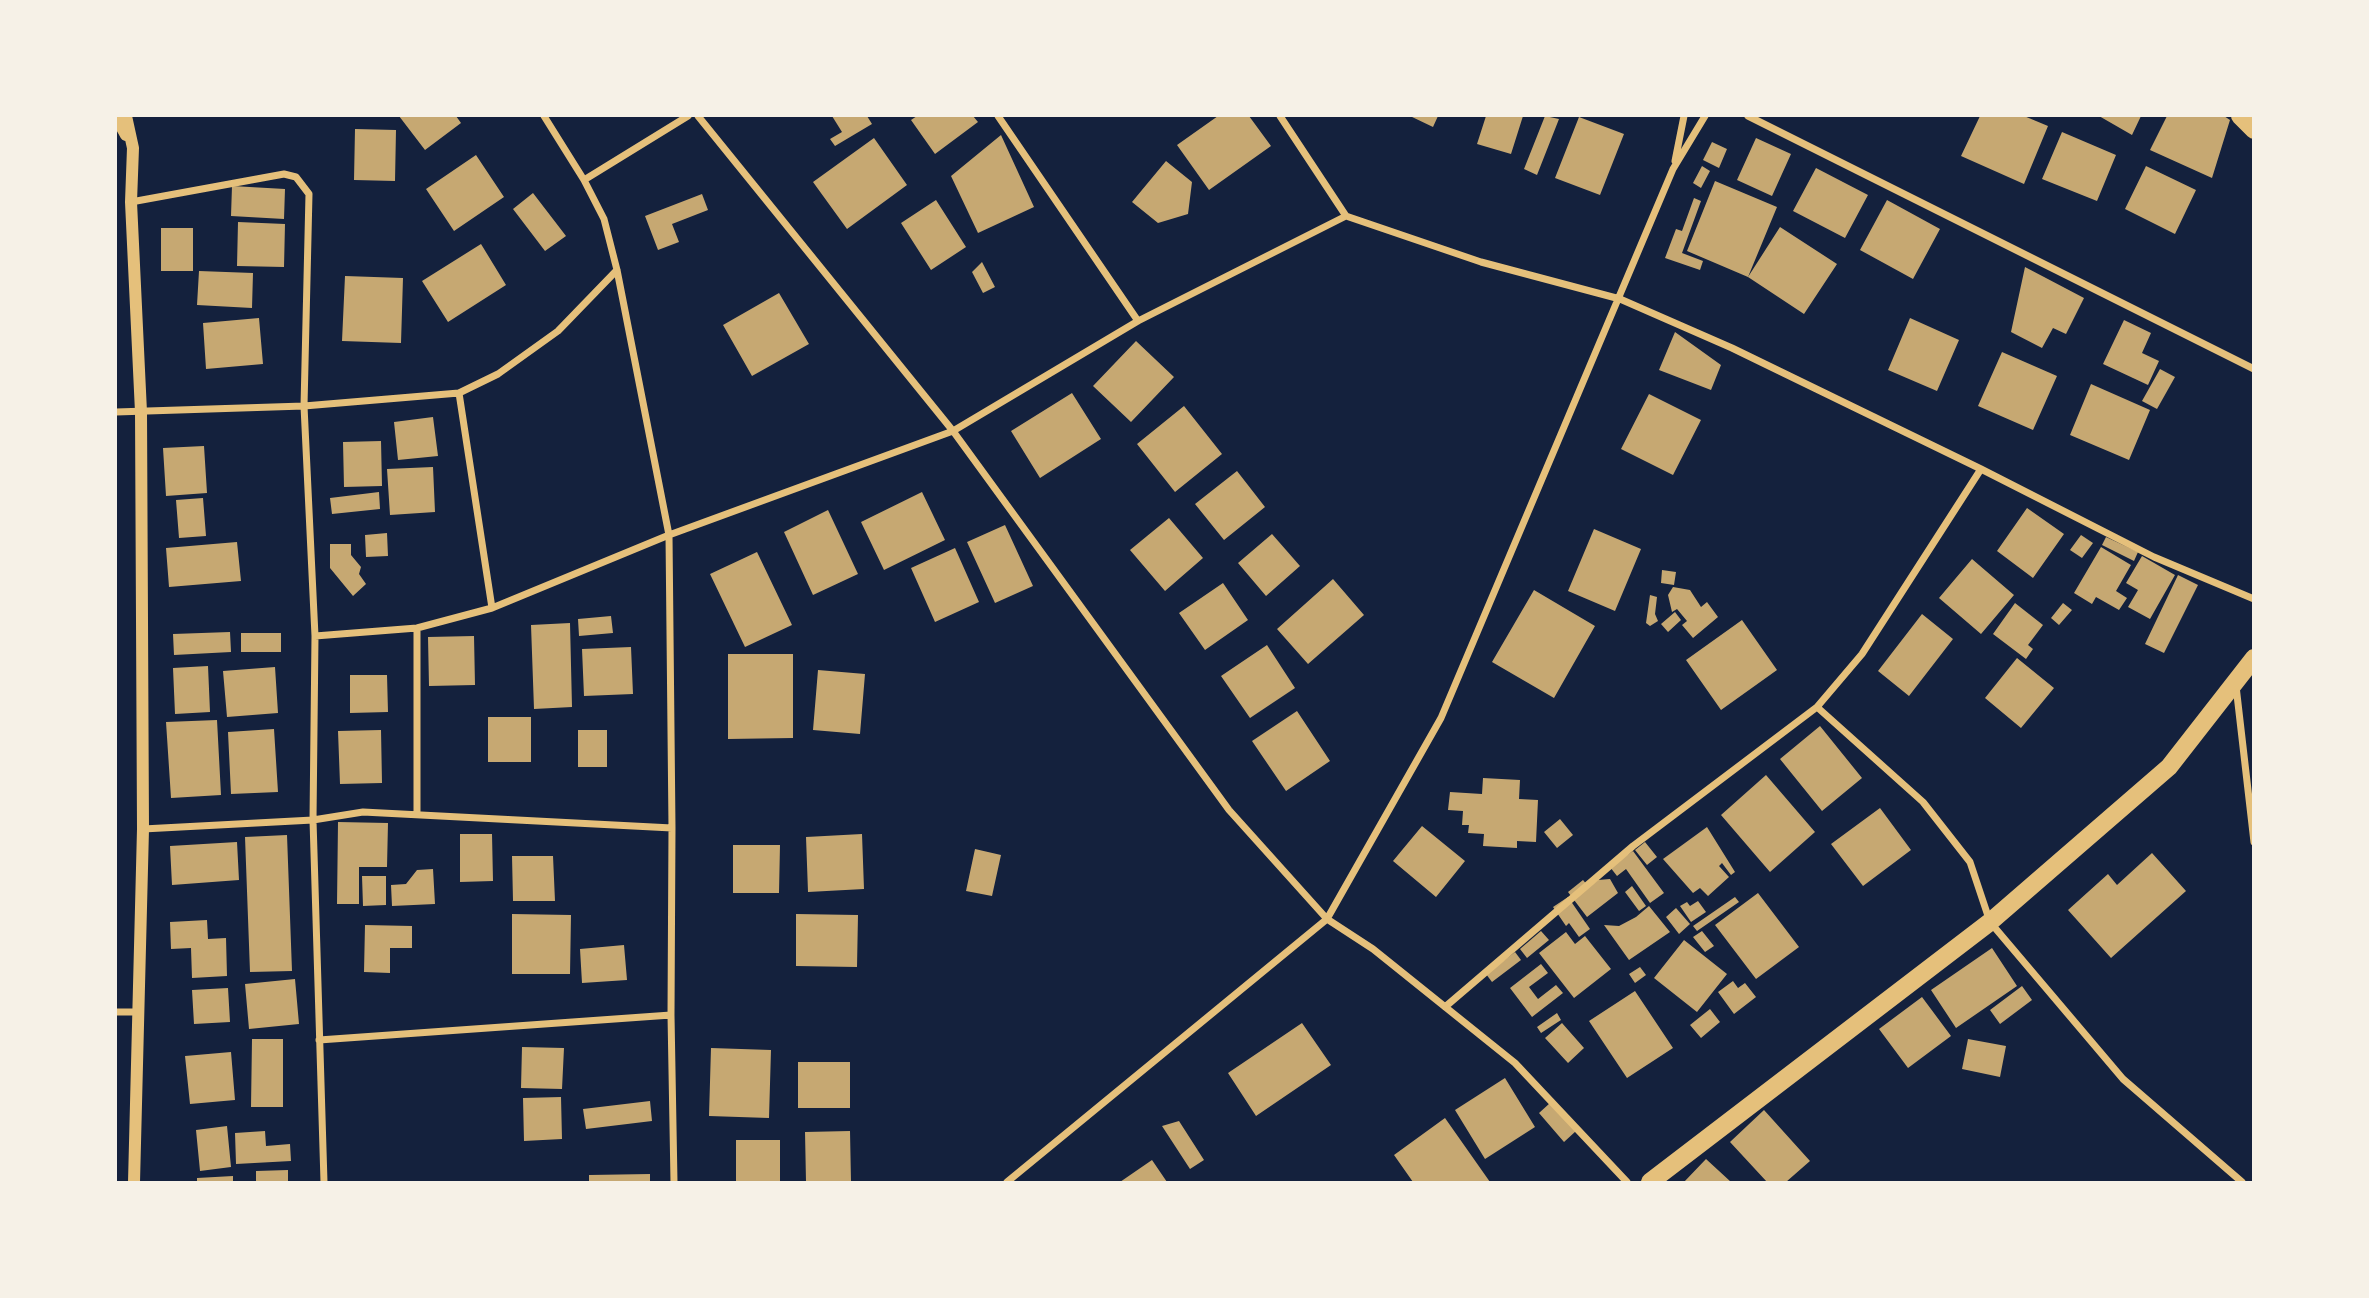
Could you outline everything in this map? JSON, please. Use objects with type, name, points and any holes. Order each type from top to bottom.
[{"type":"main road","points":[[2240,116],[2253,130]]},
{"type":"main road","points":[[1650,1182],[1990,922],[2169,767],[2253,658]]},
{"type":"street","points":[[126,116],[133,148],[131,202],[141,412],[143,829],[134,1182]]},
{"type":"street","points":[[544,116],[584,180],[604,219],[617,270],[669,535],[674,1182]]},
{"type":"street","points":[[584,180],[688,116]]},
{"type":"street","points":[[698,116],[953,431],[1229,810],[1327,919],[1373,949],[1515,1063],[1627,1182]]},
{"type":"street","points":[[998,116],[1138,321]]},
{"type":"street","points":[[1280,116],[1346,216],[1482,262],[1620,299],[1732,348],[2154,557],[2253,600]]},
{"type":"street","points":[[1673,169],[1684,116]]},
{"type":"street","points":[[1007,1182],[1327,919],[1441,718],[1673,169],[1706,116]]},
{"type":"street","points":[[1748,116],[2253,369]]},
{"type":"street","points":[[116,117],[133,148]]},
{"type":"street","points":[[131,202],[284,174],[296,177],[309,194],[304,406],[315,636],[313,820],[324,1182]]},
{"type":"street","points":[[315,636],[417,628],[492,608],[669,535],[953,431],[1138,321],[1346,216]]},
{"type":"street","points":[[116,412],[304,406],[459,393],[498,374],[558,331],[617,270]]},
{"type":"street","points":[[459,393],[492,608]]},
{"type":"street","points":[[1445,1007],[1633,846],[1817,707],[1862,654],[1981,469]]},
{"type":"street","points":[[417,628],[417,814]]},
{"type":"street","points":[[2236,682],[2253,842]]},
{"type":"street","points":[[1817,707],[1923,802],[1970,862],[1990,922],[2123,1079],[2242,1182]]},
{"type":"street","points":[[143,829],[313,820],[363,812],[672,828]]},
{"type":"street","points":[[116,1012],[138,1012]]},
{"type":"street","points":[[319,1040],[671,1015]]},
{"type":"building","points":[[399,116],[456,116],[461,123],[425,150]]},
{"type":"building","points":[[832,116],[867,116],[872,124],[835,146],[830,139],[842,132]]},
{"type":"building","points":[[917,116],[973,116],[978,122],[935,154],[911,120]]},
{"type":"building","points":[[1218,116],[1249,116],[1271,146],[1209,190],[1177,145]]},
{"type":"building","points":[[1410,116],[1438,116],[1433,127]]},
{"type":"building","points":[[1486,116],[1523,116],[1511,154],[1477,144]]},
{"type":"building","points":[[1545,116],[1559,119],[1537,175],[1524,169]]},
{"type":"building","points":[[1980,116],[2024,116],[2048,126],[2024,184],[1961,156]]},
{"type":"building","points":[[2099,116],[2141,116],[2132,135]]},
{"type":"building","points":[[2167,116],[2224,116],[2230,120],[2212,178],[2150,150]]},
{"type":"building","points":[[1579,117],[1624,134],[1600,195],[1555,178]]},
{"type":"building","points":[[355,129],[396,130],[395,181],[354,180]]},
{"type":"building","points":[[2062,132],[2116,155],[2097,201],[2042,179]]},
{"type":"building","points":[[1001,135],[1034,207],[978,233],[951,176]]},
{"type":"building","points":[[874,138],[907,185],[847,229],[813,182]]},
{"type":"building","points":[[1756,138],[1791,154],[1772,196],[1737,180]]},
{"type":"building","points":[[1712,142],[1727,149],[1719,168],[1703,160]]},
{"type":"building","points":[[476,155],[504,197],[454,231],[426,189]]},
{"type":"building","points":[[1166,161],[1192,182],[1188,214],[1158,223],[1132,202]]},
{"type":"building","points":[[1702,166],[1710,171],[1701,188],[1693,183]]},
{"type":"building","points":[[2146,166],[2196,190],[2175,234],[2125,209]]},
{"type":"building","points":[[1816,168],[1868,195],[1845,238],[1793,211]]},
{"type":"building","points":[[1715,181],[1777,207],[1748,277],[1687,251]]},
{"type":"building","points":[[232,186],[285,189],[284,219],[231,216]]},
{"type":"building","points":[[533,193],[566,236],[545,251],[513,209]]},
{"type":"building","points":[[702,194],[708,210],[672,224],[679,242],[658,250],[645,216]]},
{"type":"building","points":[[1694,198],[1701,201],[1682,253],[1703,261],[1700,270],[1665,258],[1676,229],[1682,231]]},
{"type":"building","points":[[936,200],[966,247],[931,270],[901,223]]},
{"type":"building","points":[[1887,200],[1940,229],[1913,279],[1860,250]]},
{"type":"building","points":[[238,222],[285,224],[284,267],[237,266]]},
{"type":"building","points":[[1780,227],[1837,264],[1804,314],[1748,277]]},
{"type":"building","points":[[161,228],[193,228],[193,271],[161,271]]},
{"type":"building","points":[[481,244],[506,285],[448,322],[422,281]]},
{"type":"building","points":[[982,262],[995,287],[983,293],[972,272]]},
{"type":"building","points":[[2025,267],[2084,298],[2066,334],[2053,328],[2042,348],[2011,332]]},
{"type":"building","points":[[199,271],[253,273],[252,308],[197,305]]},
{"type":"building","points":[[345,276],[403,278],[401,343],[342,341]]},
{"type":"building","points":[[779,293],[809,344],[752,376],[723,325]]},
{"type":"building","points":[[259,318],[263,364],[206,369],[203,323]]},
{"type":"building","points":[[1910,318],[1959,340],[1937,391],[1888,370]]},
{"type":"building","points":[[2124,320],[2151,333],[2142,353],[2159,361],[2148,385],[2103,364]]},
{"type":"building","points":[[1675,332],[1721,365],[1711,390],[1659,370]]},
{"type":"building","points":[[1136,341],[1174,377],[1131,422],[1093,386]]},
{"type":"building","points":[[2002,352],[2057,376],[2033,430],[1978,406]]},
{"type":"building","points":[[2160,369],[2175,377],[2157,409],[2142,401]]},
{"type":"building","points":[[2091,384],[2150,410],[2129,460],[2070,435]]},
{"type":"building","points":[[1072,393],[1101,439],[1040,478],[1011,431]]},
{"type":"building","points":[[1649,394],[1701,420],[1673,475],[1621,449]]},
{"type":"building","points":[[1184,406],[1222,454],[1175,492],[1137,444]]},
{"type":"building","points":[[433,417],[438,456],[398,460],[394,422]]},
{"type":"building","points":[[381,441],[382,486],[344,487],[343,442]]},
{"type":"building","points":[[204,446],[207,493],[166,496],[163,448]]},
{"type":"building","points":[[433,467],[435,512],[390,515],[387,469]]},
{"type":"building","points":[[1237,471],[1265,507],[1224,540],[1195,504]]},
{"type":"building","points":[[379,492],[380,509],[332,514],[330,498]]},
{"type":"building","points":[[922,492],[945,540],[884,570],[861,522]]},
{"type":"building","points":[[203,498],[206,536],[179,538],[176,500]]},
{"type":"building","points":[[2027,508],[2064,534],[2033,578],[1997,551]]},
{"type":"building","points":[[828,510],[858,574],[813,595],[784,532]]},
{"type":"building","points":[[1169,518],[1203,558],[1165,591],[1130,550]]},
{"type":"building","points":[[1005,525],[1033,586],[995,603],[967,542]]},
{"type":"building","points":[[1594,529],[1641,549],[1615,611],[1568,591]]},
{"type":"building","points":[[387,533],[388,556],[366,557],[365,535]]},
{"type":"building","points":[[1272,534],[1300,566],[1266,596],[1238,563]]},
{"type":"building","points":[[2081,535],[2093,543],[2082,558],[2070,550]]},
{"type":"building","points":[[2106,537],[2138,552],[2134,561],[2102,545]]},
{"type":"building","points":[[237,542],[241,581],[169,587],[166,548]]},
{"type":"building","points":[[330,544],[351,544],[351,555],[361,567],[359,574],[366,584],[353,596],[330,568]]},
{"type":"building","points":[[2101,547],[2131,565],[2116,591],[2127,598],[2119,610],[2096,597],[2092,604],[2074,593]]},
{"type":"building","points":[[955,548],[979,602],[935,622],[911,568]]},
{"type":"building","points":[[757,552],[792,625],[745,647],[710,574]]},
{"type":"building","points":[[2142,556],[2175,575],[2150,619],[2128,607],[2138,590],[2126,583]]},
{"type":"building","points":[[1972,559],[2014,595],[1981,634],[1939,598]]},
{"type":"building","points":[[1662,570],[1676,572],[1674,585],[1661,583]]},
{"type":"building","points":[[2178,575],[2198,585],[2164,653],[2145,644]]},
{"type":"building","points":[[1333,579],[1364,615],[1308,664],[1277,629]]},
{"type":"building","points":[[1223,583],[1248,620],[1205,650],[1179,613]]},
{"type":"building","points":[[1673,587],[1690,590],[1701,607],[1707,602],[1718,617],[1693,638],[1682,625],[1687,621],[1677,609],[1672,612],[1668,595]]},
{"type":"building","points":[[1534,590],[1595,626],[1554,698],[1492,662]]},
{"type":"building","points":[[1650,595],[1657,597],[1655,614],[1658,621],[1650,626],[1646,623]]},
{"type":"building","points":[[2015,603],[2043,625],[2028,645],[2033,649],[2026,659],[1993,634]]},
{"type":"building","points":[[2063,603],[2072,610],[2059,625],[2051,618]]},
{"type":"building","points":[[1675,612],[1681,620],[1668,632],[1661,624]]},
{"type":"building","points":[[1922,614],[1953,639],[1909,696],[1878,671]]},
{"type":"building","points":[[611,616],[613,633],[579,636],[578,619]]},
{"type":"building","points":[[1742,620],[1777,670],[1721,710],[1686,660]]},
{"type":"building","points":[[570,623],[572,707],[534,709],[531,625]]},
{"type":"building","points":[[230,632],[231,652],[174,655],[173,634]]},
{"type":"building","points":[[241,633],[281,633],[281,652],[241,652]]},
{"type":"building","points":[[474,636],[475,685],[429,686],[428,637]]},
{"type":"building","points":[[1267,645],[1295,688],[1250,718],[1221,676]]},
{"type":"building","points":[[631,647],[633,694],[584,696],[582,649]]},
{"type":"building","points":[[728,654],[793,654],[793,738],[728,739]]},
{"type":"building","points":[[2017,658],[2054,688],[2021,728],[1985,698]]},
{"type":"building","points":[[208,666],[210,712],[175,714],[173,668]]},
{"type":"building","points":[[275,667],[278,713],[227,717],[223,671]]},
{"type":"building","points":[[818,670],[865,674],[860,734],[813,730]]},
{"type":"building","points":[[350,675],[387,675],[388,712],[350,713]]},
{"type":"building","points":[[1297,711],[1330,761],[1286,791],[1252,741]]},
{"type":"building","points":[[488,717],[531,717],[531,762],[488,762]]},
{"type":"building","points":[[217,720],[221,795],[171,798],[166,722]]},
{"type":"building","points":[[1820,726],[1862,778],[1822,811],[1780,759]]},
{"type":"building","points":[[274,729],[278,792],[231,794],[228,732]]},
{"type":"building","points":[[381,730],[382,783],[340,784],[338,731]]},
{"type":"building","points":[[578,730],[607,730],[607,767],[578,767]]},
{"type":"building","points":[[1766,775],[1815,832],[1770,872],[1721,815]]},
{"type":"building","points":[[1483,778],[1520,780],[1519,799],[1538,800],[1536,842],[1517,841],[1517,848],[1483,846],[1484,834],[1468,833],[1469,825],[1462,825],[1463,811],[1448,810],[1450,792],[1482,794]]},
{"type":"building","points":[[1880,808],[1911,850],[1863,886],[1831,844]]},
{"type":"building","points":[[1560,819],[1573,835],[1557,848],[1544,832]]},
{"type":"building","points":[[338,822],[388,823],[387,867],[359,867],[359,904],[337,904]]},
{"type":"building","points":[[1422,826],[1465,861],[1436,897],[1393,861]]},
{"type":"building","points":[[1707,827],[1735,872],[1731,875],[1722,863],[1719,866],[1729,877],[1708,896],[1700,888],[1693,893],[1663,859]]},
{"type":"building","points":[[460,834],[492,834],[493,881],[460,882]]},
{"type":"building","points":[[862,834],[864,889],[808,892],[806,837]]},
{"type":"building","points":[[287,835],[292,971],[250,972],[245,837]]},
{"type":"building","points":[[237,842],[239,880],[172,885],[170,846]]},
{"type":"building","points":[[1645,842],[1657,857],[1647,865],[1635,850]]},
{"type":"building","points":[[733,845],[780,845],[779,893],[733,893]]},
{"type":"building","points":[[975,849],[1001,855],[992,896],[966,891]]},
{"type":"building","points":[[1633,851],[1664,893],[1650,903],[1626,869],[1617,876],[1610,867]]},
{"type":"building","points":[[2152,853],[2186,891],[2111,958],[2068,910],[2108,874],[2117,885]]},
{"type":"building","points":[[512,856],[553,856],[555,901],[513,901]]},
{"type":"building","points":[[433,869],[435,904],[392,906],[391,885],[406,884],[417,870]]},
{"type":"building","points":[[362,876],[386,876],[386,905],[363,906]]},
{"type":"building","points":[[1610,879],[1618,893],[1587,917],[1568,892],[1583,880],[1589,887],[1598,880]]},
{"type":"building","points":[[1632,886],[1646,906],[1639,911],[1625,892]]},
{"type":"building","points":[[1758,893],[1799,947],[1756,979],[1715,925]]},
{"type":"building","points":[[1568,897],[1590,929],[1579,937],[1569,923],[1566,926],[1553,907]]},
{"type":"building","points":[[1735,897],[1739,902],[1697,931],[1693,926]]},
{"type":"building","points":[[1698,901],[1706,912],[1691,922],[1680,906],[1687,902],[1690,906]]},
{"type":"building","points":[[1649,906],[1670,932],[1629,960],[1604,925],[1619,926]]},
{"type":"building","points":[[1676,908],[1690,924],[1679,934],[1666,917]]},
{"type":"building","points":[[512,914],[571,915],[570,974],[512,974]]},
{"type":"building","points":[[796,914],[858,915],[857,967],[796,966]]},
{"type":"building","points":[[207,920],[208,939],[226,938],[227,976],[192,978],[191,948],[171,949],[170,922]]},
{"type":"building","points":[[365,925],[412,926],[412,948],[390,948],[390,973],[364,972]]},
{"type":"building","points":[[1541,931],[1549,940],[1527,958],[1520,949]]},
{"type":"building","points":[[1702,931],[1714,946],[1705,952],[1693,937]]},
{"type":"building","points":[[1566,932],[1575,944],[1585,936],[1611,969],[1574,998],[1539,953]]},
{"type":"building","points":[[1684,940],[1727,974],[1697,1012],[1654,978]]},
{"type":"building","points":[[624,945],[627,980],[582,983],[580,949]]},
{"type":"building","points":[[1992,948],[2017,986],[1956,1028],[1931,990]]},
{"type":"building","points":[[1515,952],[1521,960],[1492,982],[1486,974]]},
{"type":"building","points":[[1541,964],[1548,973],[1529,987],[1538,999],[1556,985],[1563,993],[1532,1017],[1510,988]]},
{"type":"building","points":[[1640,967],[1646,975],[1635,983],[1629,974]]},
{"type":"building","points":[[295,979],[299,1024],[249,1029],[245,984]]},
{"type":"building","points":[[1733,981],[1738,988],[1745,983],[1756,997],[1734,1014],[1718,992]]},
{"type":"building","points":[[2022,986],[2032,1000],[2000,1024],[1990,1010]]},
{"type":"building","points":[[228,988],[230,1022],[194,1024],[192,990]]},
{"type":"building","points":[[1635,991],[1673,1048],[1627,1078],[1589,1021]]},
{"type":"building","points":[[1922,997],[1951,1036],[1908,1068],[1879,1029]]},
{"type":"building","points":[[1710,1009],[1720,1022],[1701,1038],[1690,1025]]},
{"type":"building","points":[[1557,1013],[1561,1020],[1541,1033],[1537,1027]]},
{"type":"building","points":[[1302,1023],[1331,1065],[1256,1116],[1228,1073]]},
{"type":"building","points":[[1562,1023],[1584,1048],[1568,1063],[1545,1038]]},
{"type":"building","points":[[252,1039],[283,1039],[283,1107],[251,1107]]},
{"type":"building","points":[[1968,1039],[2006,1046],[2000,1077],[1962,1069]]},
{"type":"building","points":[[522,1047],[564,1048],[562,1089],[521,1088]]},
{"type":"building","points":[[711,1048],[771,1050],[769,1118],[709,1116]]},
{"type":"building","points":[[231,1052],[235,1100],[190,1104],[185,1056]]},
{"type":"building","points":[[798,1062],[850,1062],[850,1108],[798,1108]]},
{"type":"building","points":[[1505,1078],[1535,1127],[1485,1159],[1455,1110]]},
{"type":"building","points":[[561,1097],[562,1139],[524,1141],[523,1098]]},
{"type":"building","points":[[650,1101],[652,1121],[586,1129],[583,1109]]},
{"type":"building","points":[[1550,1103],[1576,1131],[1564,1142],[1539,1113]]},
{"type":"building","points":[[1764,1110],[1810,1161],[1786,1182],[1767,1182],[1730,1142]]},
{"type":"building","points":[[1445,1118],[1490,1182],[1413,1182],[1394,1155]]},
{"type":"building","points":[[1179,1121],[1204,1160],[1190,1169],[1162,1126]]},
{"type":"building","points":[[227,1126],[231,1167],[200,1171],[196,1130]]},
{"type":"building","points":[[265,1131],[266,1146],[290,1144],[291,1161],[236,1164],[235,1133]]},
{"type":"building","points":[[850,1131],[851,1182],[806,1182],[805,1132]]},
{"type":"building","points":[[736,1140],[780,1140],[780,1182],[736,1182]]},
{"type":"building","points":[[1706,1159],[1731,1182],[1684,1182]]},
{"type":"building","points":[[1152,1160],[1167,1182],[1120,1182]]},
{"type":"building","points":[[288,1170],[288,1182],[256,1182],[256,1171]]},
{"type":"building","points":[[650,1174],[650,1182],[589,1182],[589,1175]]},
{"type":"building","points":[[233,1176],[233,1182],[197,1182],[197,1178]]}]
